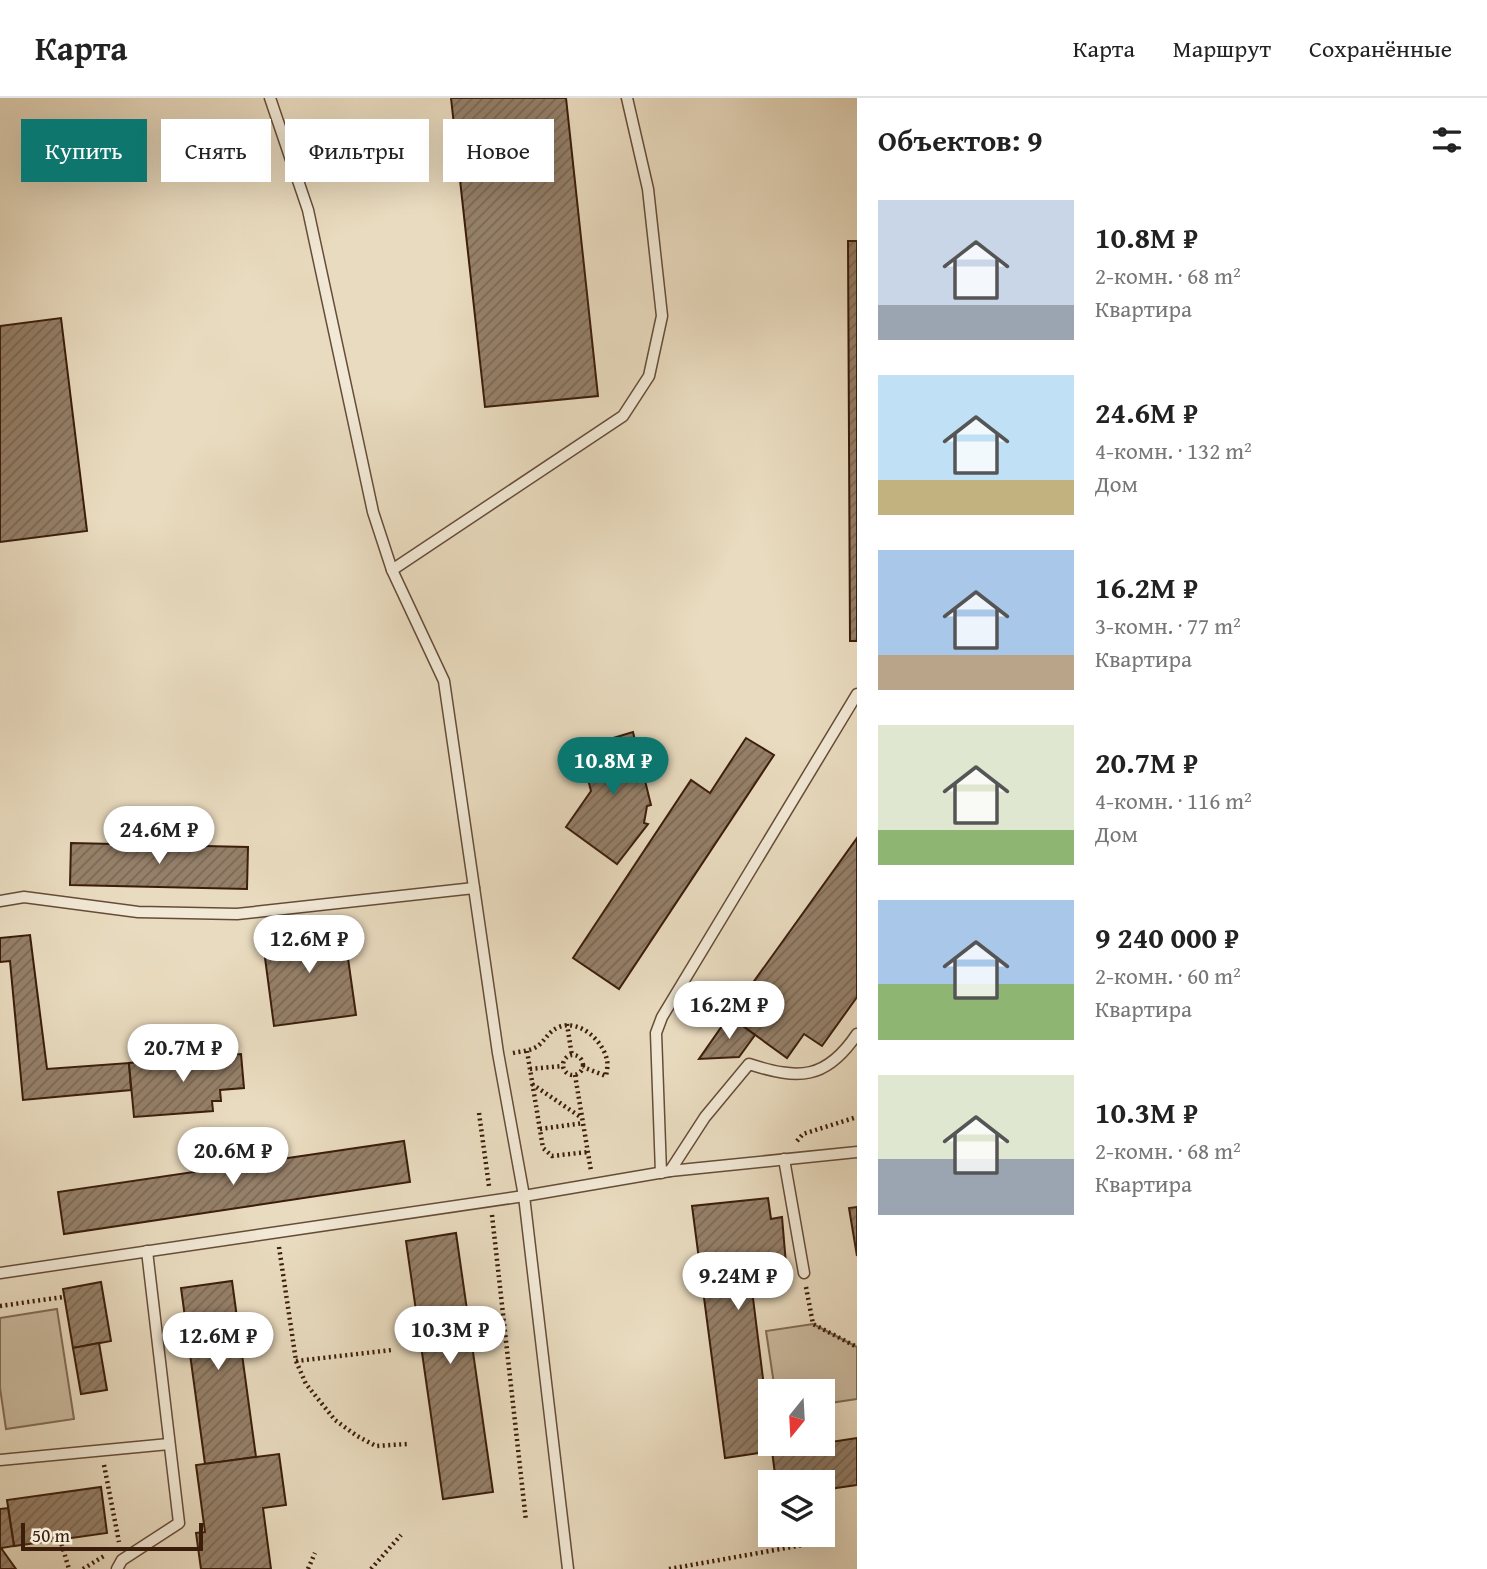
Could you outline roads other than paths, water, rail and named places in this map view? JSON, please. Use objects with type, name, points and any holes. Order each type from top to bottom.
[{"type":"lane","points":[[270,98],[308,210],[373,512],[392,570],[444,681],[498,1055],[524,1196],[568,1569]]},
{"type":"lane","points":[[392,570],[623,416],[649,376],[662,316],[648,189],[627,98]]},
{"type":"lane","points":[[665,1172],[656,1033],[662,1017],[857,694]]},
{"type":"lane","points":[[0,901],[24,897],[138,912],[237,914],[474,888]]},
{"type":"lane","points":[[665,1172],[705,1117],[750,1064],[781,1074],[807,1073],[826,1068],[840,1056],[857,1034]]},
{"type":"lane","points":[[0,1273],[524,1196],[665,1172],[857,1152]]},
{"type":"lane","points":[[785,1158],[804,1273]]},
{"type":"lane","points":[[120,1564],[179,1523],[147,1251]]},
{"type":"lane","points":[[0,1460],[169,1444]]}]
